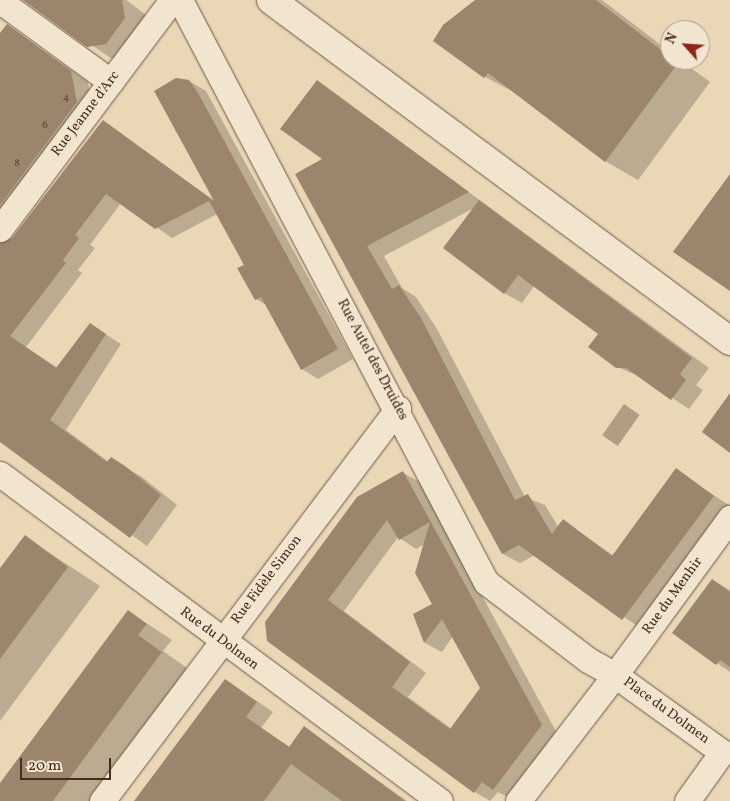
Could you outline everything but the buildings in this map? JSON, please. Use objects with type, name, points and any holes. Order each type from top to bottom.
[{"type":"street","name":"Rue Jeanne d'Arc","points":[[0,229],[172,0]]},
{"type":"street","name":"Rue Autel des Druides","points":[[180,0],[398,408],[486,582],[588,660],[615,675]]},
{"type":"street","points":[[270,0],[730,341]]},
{"type":"street","points":[[0,1],[110,82]]},
{"type":"street","name":"Rue Fidèle Simon","points":[[102,801],[398,408]]},
{"type":"street","name":"Rue du Dolmen","points":[[0,474],[221,642],[440,801]]},
{"type":"street","name":"Rue du Menhir","points":[[615,675],[730,518]]},
{"type":"street","name":"Place du Dolmen","points":[[518,801],[615,675],[726,755],[687,801]]},
{"type":"shaded area","points":[[624,404],[640,415],[618,446],[602,435]]}]
